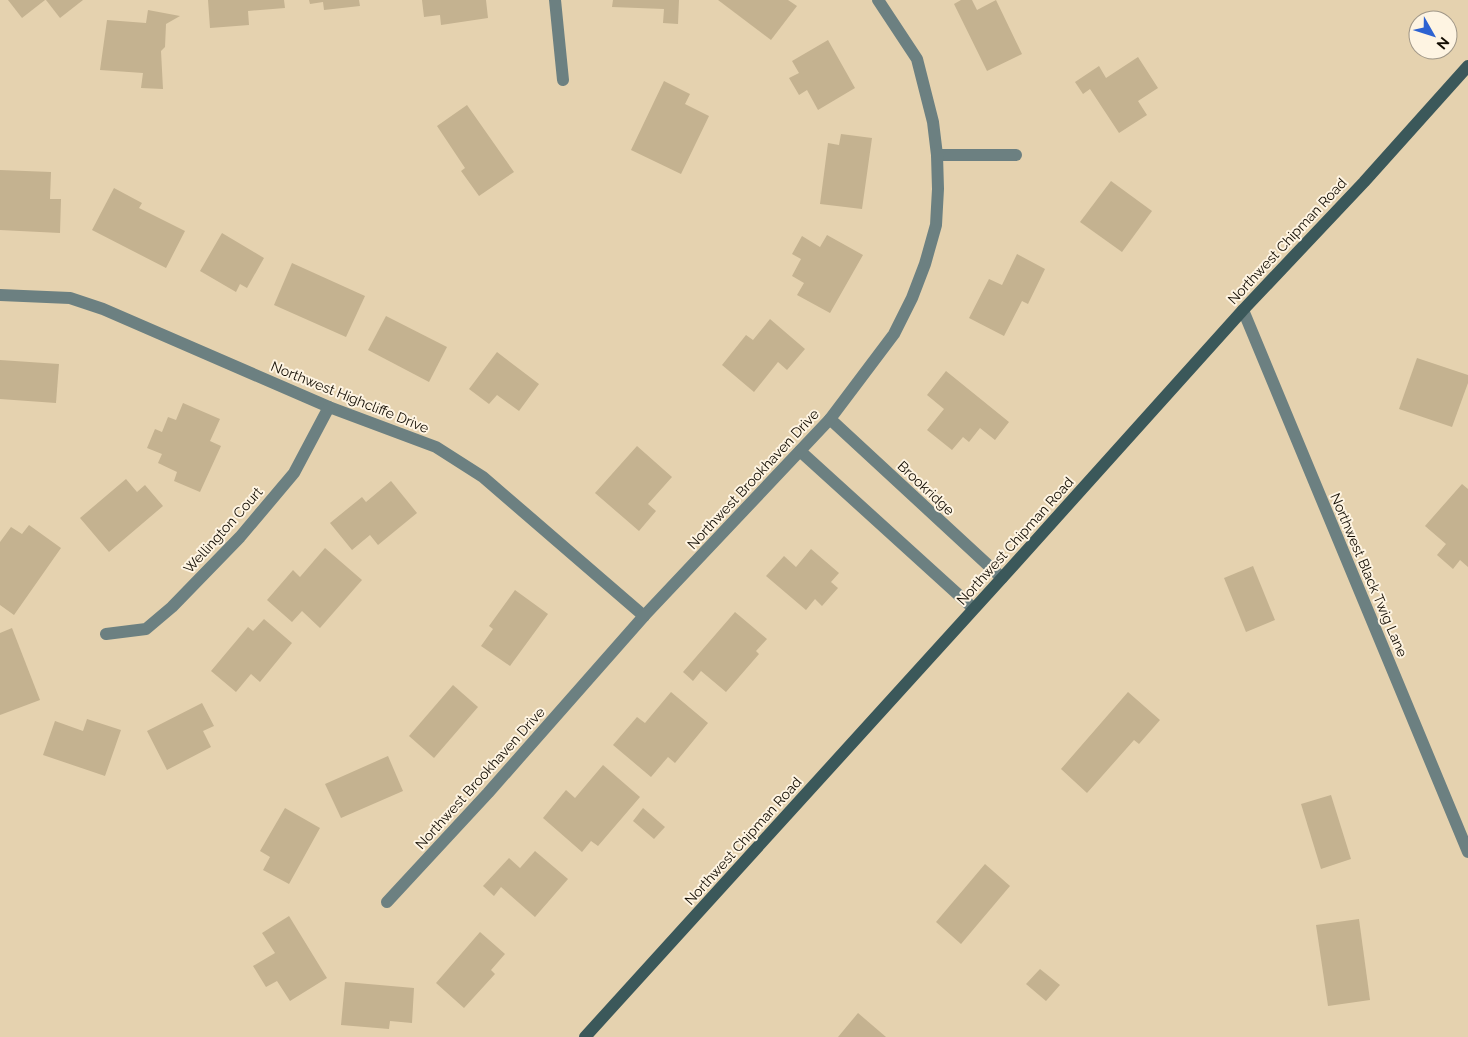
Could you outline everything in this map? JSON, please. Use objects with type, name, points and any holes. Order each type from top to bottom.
[{"type":"main road","name":"Northwest Chipman Road","points":[[585,1037],[1243,310],[1364,182],[1468,66]]},
{"type":"street","points":[[555,0],[563,80]]},
{"type":"street","name":"Northwest Brookhaven Drive","points":[[388,902],[488,793],[644,616],[830,419],[894,334],[912,298],[925,264],[936,225],[937,155],[932,122],[917,60],[878,0]]},
{"type":"street","points":[[937,155],[1016,155]]},
{"type":"street","name":"Northwest Highcliffe Drive","points":[[0,295],[70,298],[103,309],[329,407],[436,447],[483,477],[644,616]]},
{"type":"street","name":"Northwest Black Twig Lane","points":[[1243,310],[1468,852]]},
{"type":"street","name":"Wellington Court","points":[[106,634],[146,628],[172,607],[240,537],[294,473],[329,407]]},
{"type":"street","name":"Brookridge","points":[[830,419],[1002,578]]},
{"type":"street","points":[[800,451],[973,608]]},
{"type":"building","points":[[8,0],[45,0],[22,18]]},
{"type":"building","points":[[46,0],[83,0],[60,18]]},
{"type":"building","points":[[208,0],[284,0],[285,8],[248,11],[249,25],[210,28]]},
{"type":"building","points":[[309,0],[359,0],[360,6],[324,10],[323,2],[310,4]]},
{"type":"building","points":[[422,0],[486,0],[488,18],[441,25],[440,15],[424,17]]},
{"type":"building","points":[[613,0],[679,0],[678,24],[663,23],[664,9],[612,7]]},
{"type":"building","points":[[718,0],[788,0],[797,6],[771,40]]},
{"type":"building","points":[[961,0],[972,0],[977,10],[996,0],[1022,54],[987,71],[954,4]]},
{"type":"building","points":[[148,10],[180,16],[166,24],[165,47],[161,51],[163,89],[141,88],[143,73],[100,70],[107,20],[146,23]]},
{"type":"building","points":[[828,40],[855,88],[818,110],[807,90],[799,95],[789,78],[799,73],[792,61]]},
{"type":"building","points":[[1138,57],[1158,88],[1138,101],[1147,115],[1119,133],[1090,89],[1083,94],[1075,82],[1099,66],[1106,78]]},
{"type":"building","points":[[664,81],[690,94],[685,104],[709,116],[681,174],[631,150]]},
{"type":"building","points":[[467,105],[514,172],[479,196],[461,171],[465,168],[437,126]]},
{"type":"building","points":[[841,134],[872,138],[862,209],[820,204],[828,143],[839,145]]},
{"type":"building","points":[[0,170],[51,172],[50,199],[61,199],[60,233],[0,230]]},
{"type":"building","points":[[1111,181],[1152,211],[1122,252],[1080,222]]},
{"type":"building","points":[[114,188],[142,203],[139,208],[185,231],[166,268],[92,230]]},
{"type":"building","points":[[222,233],[264,258],[247,288],[240,284],[236,292],[200,271]]},
{"type":"building","points":[[827,235],[863,255],[830,313],[797,295],[804,283],[792,276],[801,259],[792,254],[802,236],[820,247]]},
{"type":"building","points":[[1017,254],[1045,269],[1028,304],[1022,301],[1004,336],[969,318],[989,279],[1002,285]]},
{"type":"building","points":[[292,263],[365,296],[346,337],[274,305]]},
{"type":"building","points":[[386,316],[447,347],[429,382],[368,350]]},
{"type":"building","points":[[770,319],[805,349],[787,370],[778,362],[754,392],[722,365],[746,335],[753,340]]},
{"type":"building","points":[[497,352],[539,384],[519,411],[497,395],[489,404],[469,389]]},
{"type":"building","points":[[1417,358],[1468,375],[1468,383],[1452,427],[1399,409]]},
{"type":"building","points":[[0,360],[59,364],[56,403],[0,399]]},
{"type":"building","points":[[946,371],[1009,422],[995,440],[980,428],[969,442],[963,437],[952,450],[927,430],[944,409],[927,395]]},
{"type":"building","points":[[183,403],[220,419],[210,441],[221,446],[200,492],[174,481],[177,472],[158,463],[162,454],[147,448],[155,429],[162,432],[168,417],[176,420]]},
{"type":"building","points":[[637,446],[672,477],[648,504],[656,511],[639,531],[595,493]]},
{"type":"building","points":[[126,479],[137,492],[145,485],[163,506],[109,552],[80,518]]},
{"type":"building","points":[[391,481],[417,513],[378,545],[370,535],[352,550],[330,523],[362,497],[366,502]]},
{"type":"building","points":[[1462,484],[1468,489],[1468,567],[1460,560],[1453,569],[1437,555],[1446,544],[1425,526]]},
{"type":"building","points":[[29,525],[61,548],[14,615],[0,605],[0,542],[11,527],[22,534]]},
{"type":"building","points":[[325,548],[362,580],[320,628],[302,611],[292,622],[267,600],[293,570],[300,577]]},
{"type":"building","points":[[811,549],[839,573],[831,582],[838,588],[822,606],[815,599],[806,610],[766,576],[784,556],[796,567]]},
{"type":"building","points":[[1253,566],[1275,620],[1246,632],[1224,578]]},
{"type":"building","points":[[515,590],[548,614],[510,666],[481,646],[493,629],[489,626]]},
{"type":"building","points":[[735,612],[767,639],[756,651],[759,654],[726,692],[701,671],[693,681],[683,672]]},
{"type":"building","points":[[264,619],[292,643],[260,682],[251,674],[236,692],[211,671],[248,627],[253,631]]},
{"type":"building","points":[[12,628],[40,700],[0,715],[0,633]]},
{"type":"building","points":[[453,685],[478,707],[434,758],[409,736]]},
{"type":"building","points":[[671,692],[708,723],[675,763],[668,757],[651,777],[613,745],[637,717],[645,723]]},
{"type":"building","points":[[1128,692],[1160,720],[1139,744],[1134,740],[1087,793],[1061,769]]},
{"type":"building","points":[[202,703],[214,726],[203,731],[211,747],[167,770],[147,731]]},
{"type":"building","points":[[87,719],[121,730],[105,776],[43,755],[55,721],[83,731]]},
{"type":"building","points":[[388,756],[403,791],[341,818],[325,784]]},
{"type":"building","points":[[603,765],[640,797],[598,846],[591,841],[582,852],[543,818],[566,790],[575,798]]},
{"type":"building","points":[[1331,795],[1351,859],[1321,869],[1301,804]]},
{"type":"building","points":[[285,808],[320,828],[289,884],[263,870],[270,857],[260,851]]},
{"type":"building","points":[[643,808],[665,827],[654,839],[633,821]]},
{"type":"building","points":[[535,851],[568,879],[535,917],[501,887],[494,896],[483,886],[509,858],[520,868]]},
{"type":"building","points":[[985,864],[1010,886],[961,944],[936,922]]},
{"type":"building","points":[[289,916],[327,978],[290,1001],[277,981],[266,987],[253,966],[275,953],[262,933]]},
{"type":"building","points":[[1359,919],[1370,1000],[1328,1006],[1316,925]]},
{"type":"building","points":[[480,932],[505,954],[491,970],[495,974],[464,1008],[436,983]]},
{"type":"building","points":[[1040,969],[1060,985],[1046,1001],[1026,984]]},
{"type":"building","points":[[345,982],[414,988],[412,1023],[390,1021],[389,1029],[341,1025]]},
{"type":"building","points":[[858,1013],[886,1037],[838,1037]]}]
